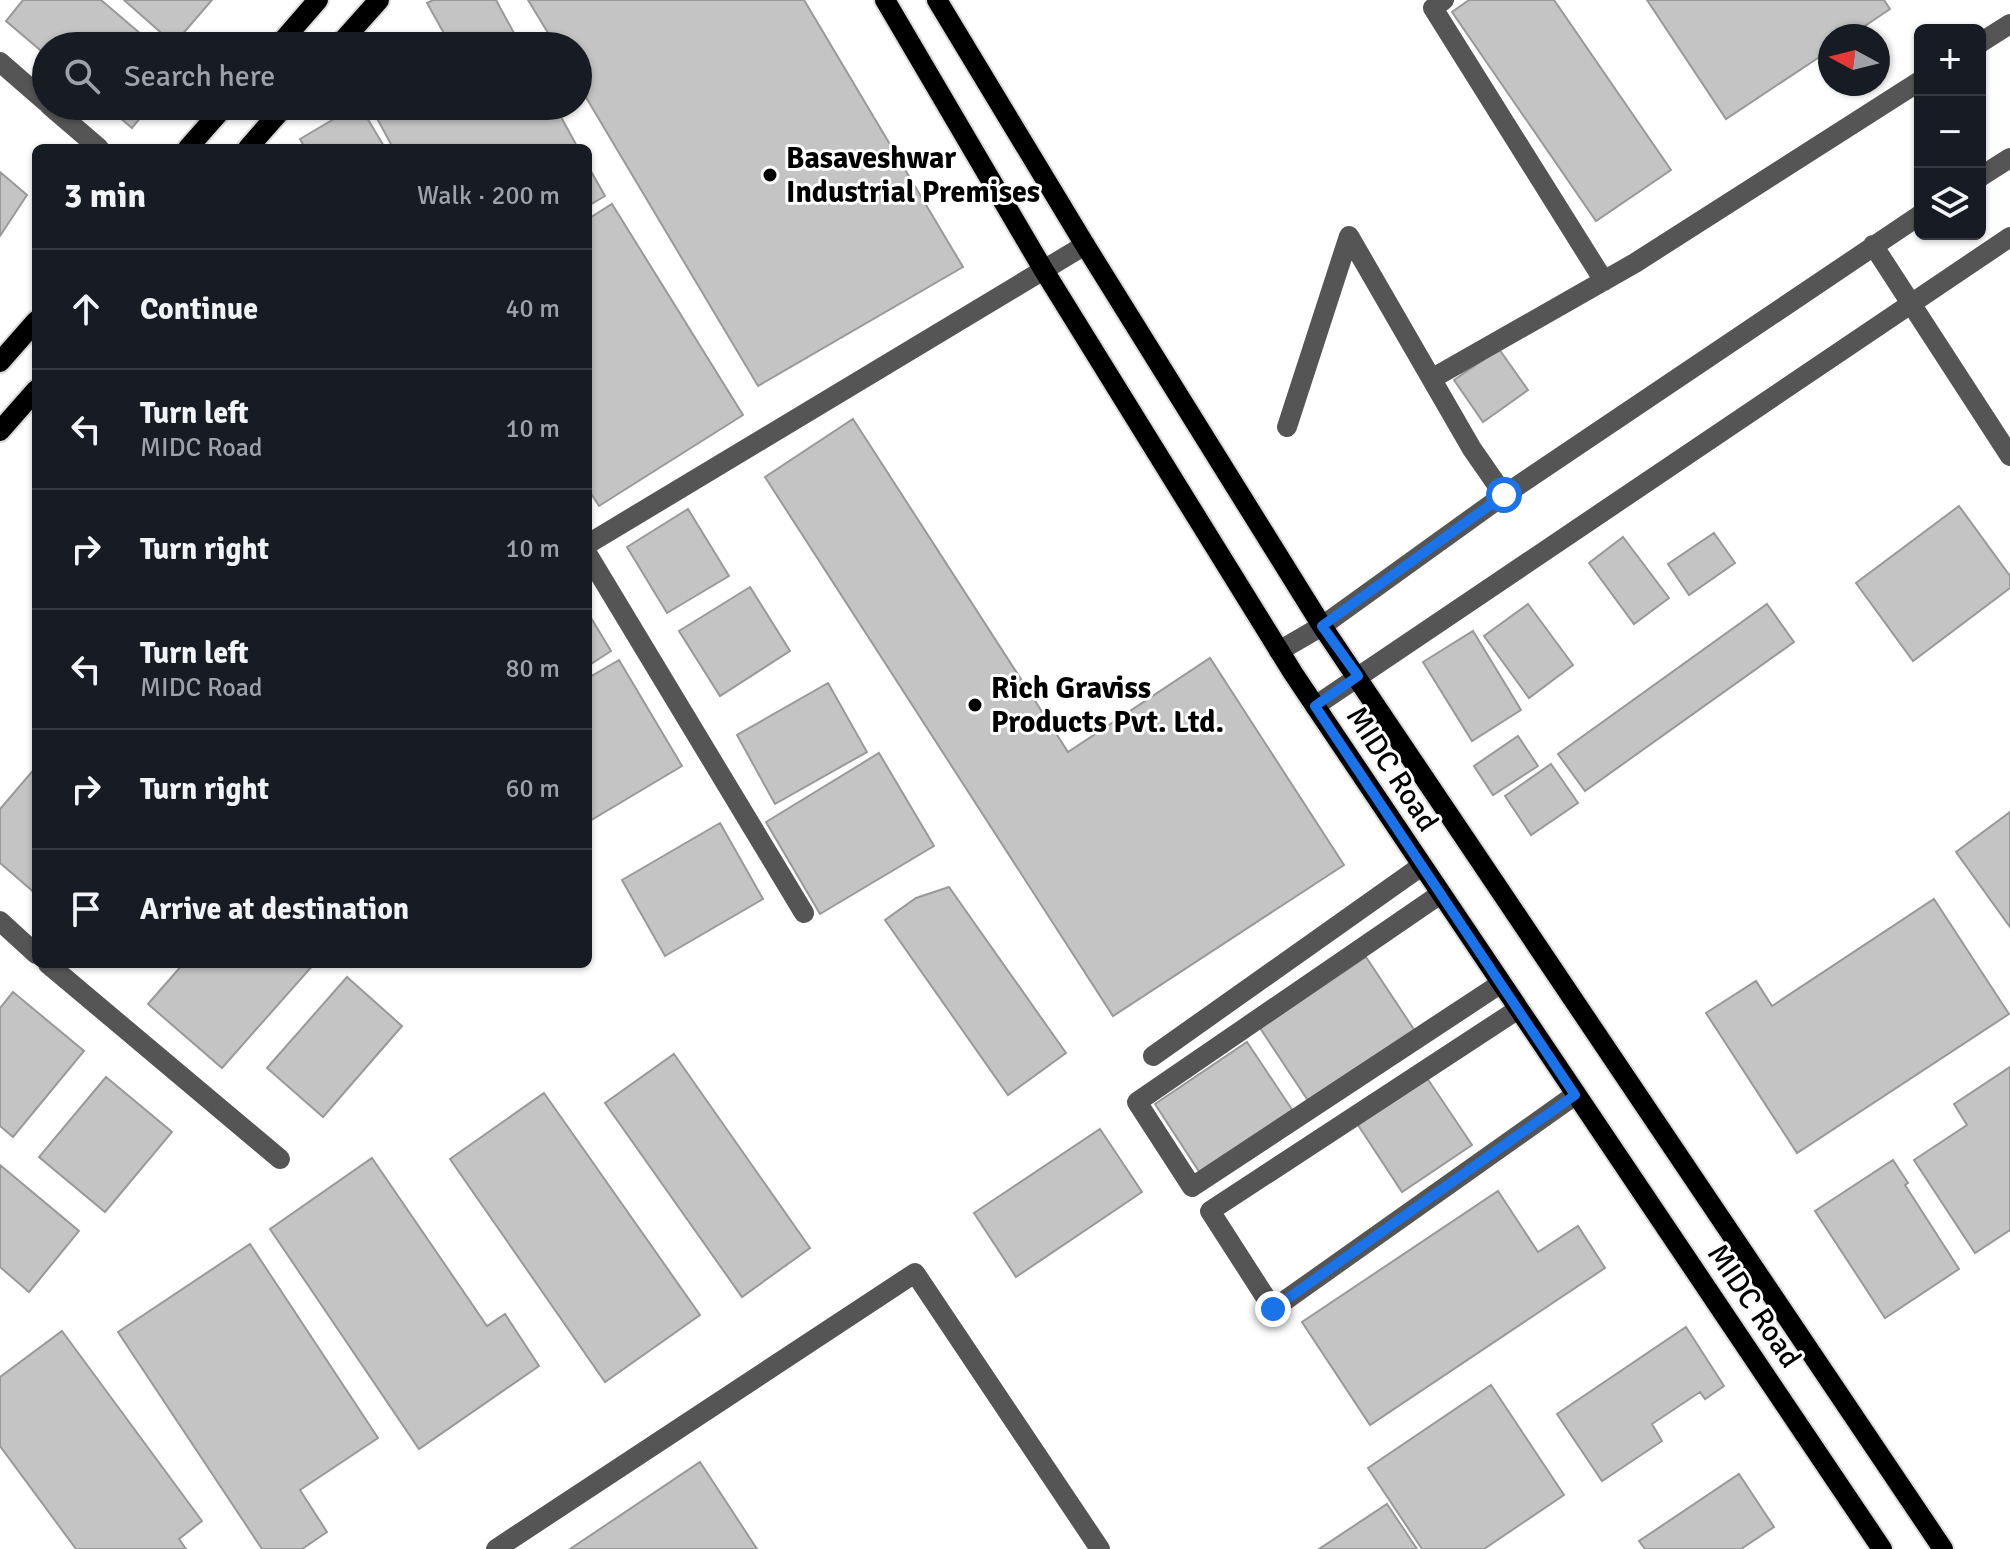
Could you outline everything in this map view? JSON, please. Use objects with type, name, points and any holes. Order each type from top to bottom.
[{"type":"main road","points":[[290,32],[318,0]]},
{"type":"main road","points":[[350,32],[379,0]]},
{"type":"main road","name":"MIDC Road","points":[[885,0],[1043,269],[1279,651],[1420,867],[1882,1549]]},
{"type":"main road","name":"MIDC Road","points":[[937,0],[1322,626],[1943,1549]]},
{"type":"main road","points":[[192,144],[213,120]]},
{"type":"main road","points":[[252,144],[273,120]]},
{"type":"main road","points":[[0,362],[32,326]]},
{"type":"main road","points":[[0,431],[32,395]]},
{"type":"street","points":[[1444,0],[1433,8],[1604,281]]},
{"type":"street","points":[[1986,39],[2010,24]]},
{"type":"street","points":[[0,62],[32,90]]},
{"type":"street","points":[[1433,378],[1604,281],[1914,85]]},
{"type":"street","points":[[67,120],[94,144]]},
{"type":"street","points":[[1986,173],[2010,158]]},
{"type":"street","points":[[1279,651],[1322,626],[1504,495],[1914,219]]},
{"type":"street","points":[[1287,427],[1349,236],[1472,449],[1504,495]]},
{"type":"street","points":[[1315,706],[2010,237]]},
{"type":"street","points":[[592,542],[1085,245]]},
{"type":"street","points":[[1873,245],[2010,456]]},
{"type":"street","points":[[592,562],[804,913]]},
{"type":"street","points":[[1153,1056],[1420,867]]},
{"type":"street","points":[[1439,895],[1137,1102],[1192,1187],[1500,984]]},
{"type":"street","points":[[5,936],[32,952]]},
{"type":"street","points":[[53,968],[280,1159]]},
{"type":"street","points":[[1517,1010],[1210,1211],[1273,1309],[1575,1095]]},
{"type":"street","points":[[496,1549],[915,1273],[1100,1549]]},
{"type":"building","points":[[23,0],[101,0],[139,32],[32,32],[32,43],[6,21]]},
{"type":"building","points":[[124,0],[212,0],[184,32],[160,32]]},
{"type":"building","points":[[433,0],[496,0],[513,32],[443,32],[427,3]]},
{"type":"building","name":"Basaveshwar Industrial Premises","points":[[528,0],[804,0],[963,267],[758,386],[592,107],[592,32],[547,32]]},
{"type":"building","points":[[1469,0],[1554,0],[1671,170],[1596,221],[1452,12]]},
{"type":"building","points":[[1647,0],[1884,0],[1890,9],[1868,24],[1818,24],[1818,58],[1726,119]]},
{"type":"building","points":[[123,120],[139,120],[132,128]]},
{"type":"building","points":[[332,120],[368,120],[383,144],[303,144],[300,139]]},
{"type":"building","points":[[378,120],[563,120],[576,144],[391,144]]},
{"type":"building","points":[[0,172],[27,195],[0,236]]},
{"type":"building","points":[[592,173],[605,196],[592,204]]},
{"type":"building","points":[[612,204],[743,415],[599,506],[592,495],[592,216]]},
{"type":"building","points":[[1499,349],[1528,390],[1483,422],[1454,380]]},
{"type":"building","name":"Rich Graviss Products Pvt. Ltd.","points":[[853,419],[1068,752],[1210,658],[1344,865],[1113,1016],[765,477]]},
{"type":"building","points":[[1959,506],[2010,576],[2010,588],[1913,661],[1856,583]]},
{"type":"building","points":[[688,509],[729,576],[667,613],[627,547]]},
{"type":"building","points":[[1714,533],[1735,563],[1689,595],[1668,564]]},
{"type":"building","points":[[1623,537],[1669,598],[1634,624],[1589,563]]},
{"type":"building","points":[[750,587],[790,651],[720,696],[679,631]]},
{"type":"building","points":[[1528,604],[1573,665],[1529,698],[1484,636]]},
{"type":"building","points":[[1767,604],[1794,642],[1585,791],[1558,754]]},
{"type":"building","points":[[592,620],[611,651],[592,663]]},
{"type":"building","points":[[1473,631],[1521,710],[1472,741],[1423,662]]},
{"type":"building","points":[[619,660],[682,766],[592,820],[592,676]]},
{"type":"building","points":[[828,683],[867,752],[775,804],[737,735]]},
{"type":"building","points":[[1518,736],[1538,766],[1493,795],[1474,766]]},
{"type":"building","points":[[879,753],[934,846],[820,914],[766,822]]},
{"type":"building","points":[[1551,764],[1578,803],[1531,835],[1505,796]]},
{"type":"building","points":[[32,772],[32,891],[0,863],[0,809]]},
{"type":"building","points":[[2010,812],[2010,927],[1956,852]]},
{"type":"building","points":[[720,823],[763,899],[665,956],[622,880]]},
{"type":"building","points":[[949,887],[1066,1053],[1008,1095],[885,920],[916,898]]},
{"type":"building","points":[[1934,899],[2009,1014],[1797,1153],[1706,1013],[1756,981],[1772,1006]]},
{"type":"building","points":[[1366,957],[1415,1031],[1309,1102],[1260,1028]]},
{"type":"building","points":[[180,968],[310,968],[222,1068],[148,1004]]},
{"type":"building","points":[[347,977],[402,1026],[323,1117],[267,1068]]},
{"type":"building","points":[[13,992],[84,1051],[13,1137],[0,1126],[0,1008]]},
{"type":"building","points":[[1247,1042],[1293,1111],[1200,1173],[1155,1104]]},
{"type":"building","points":[[674,1054],[810,1248],[742,1297],[605,1103]]},
{"type":"building","points":[[2010,1067],[2010,1230],[1975,1253],[1914,1160],[1967,1125],[1954,1104]]},
{"type":"building","points":[[1425,1075],[1472,1145],[1402,1192],[1356,1122]]},
{"type":"building","points":[[106,1077],[172,1132],[105,1212],[39,1157]]},
{"type":"building","points":[[544,1093],[700,1315],[605,1382],[450,1159]]},
{"type":"building","points":[[1100,1129],[1142,1192],[1016,1277],[974,1213]]},
{"type":"building","points":[[372,1158],[487,1326],[505,1314],[539,1366],[419,1449],[270,1229]]},
{"type":"building","points":[[1893,1160],[1908,1183],[1905,1185],[1959,1269],[1885,1318],[1815,1211]]},
{"type":"building","points":[[0,1165],[79,1231],[29,1292],[0,1267]]},
{"type":"building","points":[[1498,1191],[1538,1252],[1578,1226],[1605,1268],[1370,1425],[1302,1322]]},
{"type":"building","points":[[250,1244],[378,1438],[300,1490],[327,1532],[302,1549],[262,1549],[118,1332]]},
{"type":"building","points":[[1686,1327],[1724,1386],[1705,1399],[1700,1392],[1652,1424],[1662,1441],[1602,1481],[1557,1414]]},
{"type":"building","points":[[62,1331],[202,1521],[179,1539],[186,1549],[76,1549],[0,1446],[0,1377]]},
{"type":"building","points":[[1491,1385],[1564,1495],[1484,1549],[1422,1549],[1368,1468]]},
{"type":"building","points":[[700,1462],[757,1549],[570,1549]]},
{"type":"building","points":[[1739,1474],[1774,1527],[1741,1549],[1645,1549],[1639,1541]]},
{"type":"building","points":[[1387,1504],[1417,1549],[1319,1549]]},
{"type":"place","name":"Basaveshwar Industrial Premises","points":[[770,175]]},
{"type":"place","name":"Rich Graviss Products Pvt. Ltd.","points":[[975,705]]},
{"type":"route","points":[[1273,1309],[1575,1095],[1315,706],[1358,676],[1322,626],[1504,495]]}]
